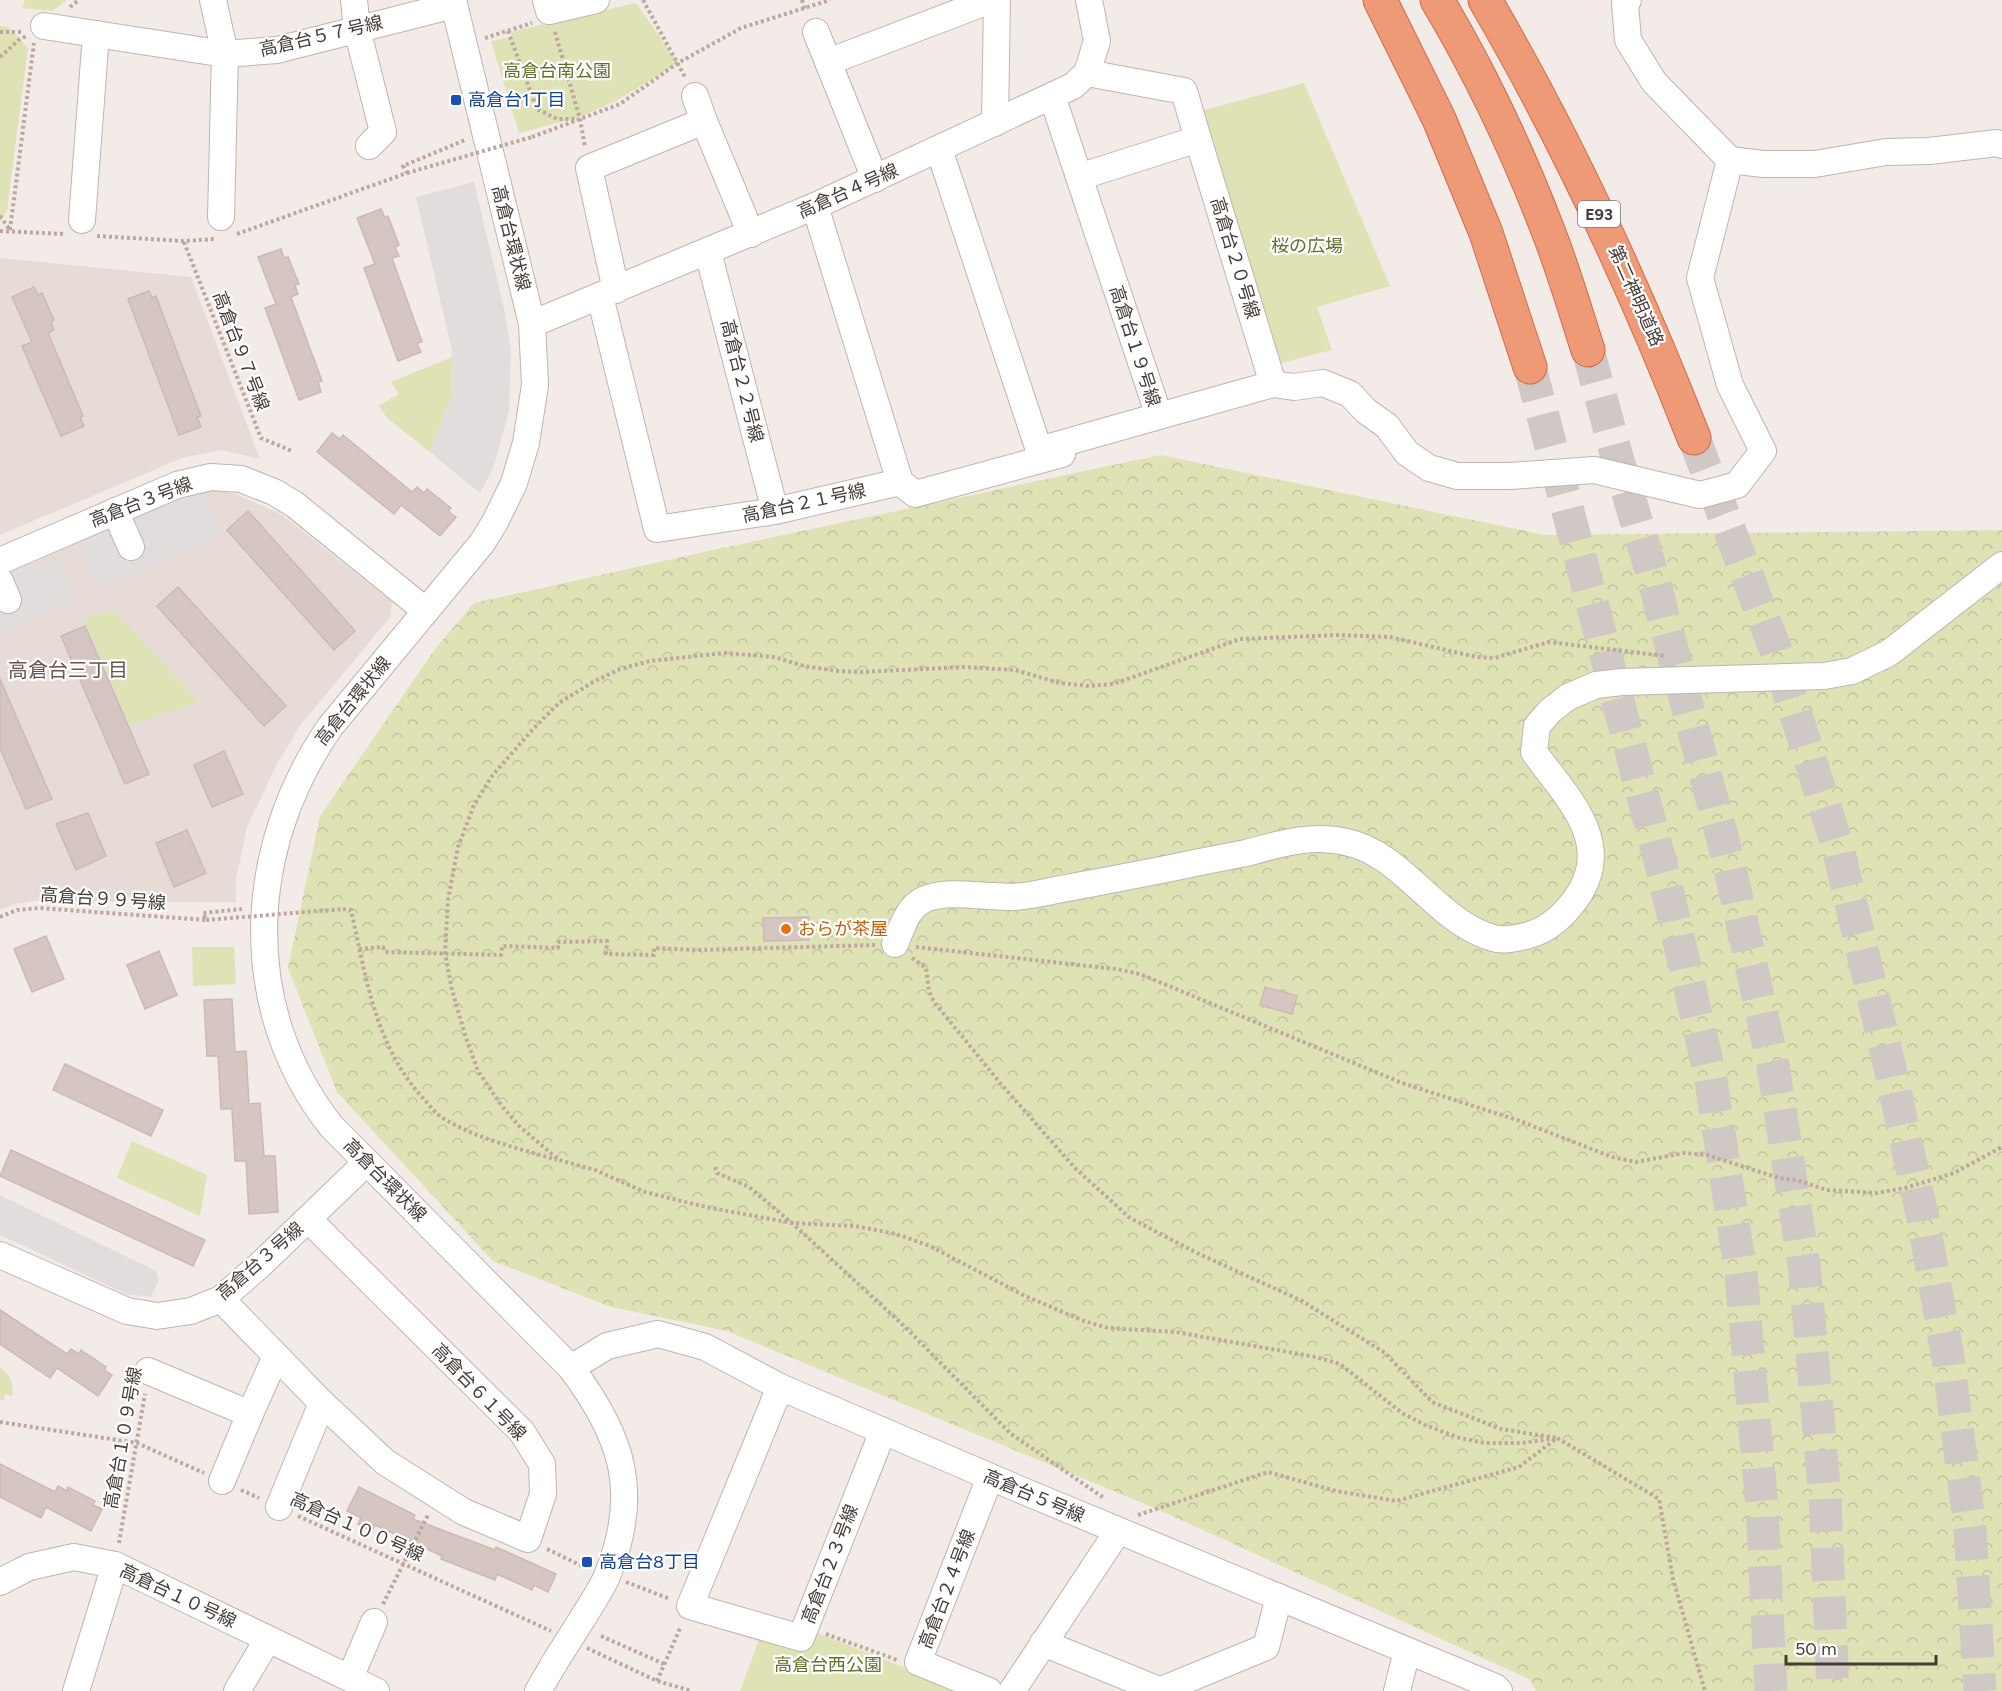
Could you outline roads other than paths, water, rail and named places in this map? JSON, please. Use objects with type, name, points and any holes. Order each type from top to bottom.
[{"type":"highway","points":[[1437,0],[1454,28],[1512,145],[1547,228],[1588,350]]},
{"type":"highway","name":"第二神明道路","points":[[1485,0],[1567,150],[1616,250],[1659,347],[1694,438]]},
{"type":"highway","points":[[1382,4],[1439,118],[1482,223],[1530,367]]},
{"type":"street","points":[[213,0],[225,54],[221,217]]},
{"type":"street","points":[[354,0],[357,29],[383,132],[369,146]]},
{"type":"street","points":[[548,6],[596,0]]},
{"type":"street","points":[[828,63],[991,0]]},
{"type":"street","points":[[995,123],[997,0]]},
{"type":"street","points":[[1087,73],[1097,41],[1089,0]]},
{"type":"street","points":[[1628,0],[1625,4],[1628,40],[1654,82],[1730,160],[1763,164],[1815,164],[1887,152],[1929,151],[1997,142],[2002,145]]},
{"type":"street","name":"高倉台５７号線","points":[[44,26],[225,54],[277,50],[454,3]]},
{"type":"street","name":"高倉台環状線","points":[[454,3],[532,324],[535,385],[526,443],[514,483],[482,543],[316,746],[279,827],[268,875],[264,908],[266,964],[269,996],[281,1037],[294,1067],[318,1109],[331,1126],[571,1368],[594,1399],[611,1431],[621,1466],[626,1502],[622,1533],[606,1578],[538,1691]]},
{"type":"street","points":[[816,32],[875,179]]},
{"type":"street","points":[[82,220],[96,34]]},
{"type":"street","name":"高倉台４号線","points":[[532,324],[751,234],[875,179],[1073,86],[1087,73]]},
{"type":"street","name":"高倉台２０号線","points":[[1087,73],[1184,91],[1273,384]]},
{"type":"street","points":[[695,96],[751,234]]},
{"type":"street","name":"高倉台１９号線","points":[[939,149],[1040,450],[1159,416],[1052,96]]},
{"type":"street","points":[[608,293],[589,168],[704,120]]},
{"type":"street","points":[[1079,177],[1198,139]]},
{"type":"street","points":[[1159,416],[1273,384],[1294,387],[1323,383],[1350,394],[1366,411],[1387,426],[1407,453],[1428,468],[1457,476],[1510,476],[1594,470],[1700,495],[1737,484],[1763,451],[1730,385],[1700,278],[1730,160]]},
{"type":"street","points":[[815,206],[900,482],[915,494],[1081,449],[1077,440]]},
{"type":"street","name":"高倉台２２号線","points":[[708,252],[775,511]]},
{"type":"street","name":"高倉台２１号線","points":[[608,293],[657,528],[775,511],[900,482]]},
{"type":"street","name":"高倉台３号線","points":[[0,561],[177,485],[211,477],[241,479],[274,492],[294,504],[426,611]]},
{"type":"street","points":[[115,511],[131,547]]},
{"type":"street","points":[[895,944],[908,914],[923,900],[934,897],[944,895],[1006,899],[1028,896],[1166,870],[1281,843],[1316,838],[1347,842],[1370,849],[1452,916],[1494,939],[1521,938],[1541,932],[1574,901],[1585,884],[1592,866],[1589,840],[1580,813],[1534,752],[1537,726],[1550,711],[1568,697],[1596,685],[1622,682],[1824,676],[1852,671],[1889,653],[2002,565]]},
{"type":"street","name":"高倉台３号線","points":[[0,1255],[127,1311],[158,1316],[177,1314],[221,1299],[367,1161]]},
{"type":"street","name":"高倉台６１号線","points":[[308,1219],[522,1432],[542,1464],[543,1494],[528,1539],[464,1512],[385,1462],[322,1403]]},
{"type":"street","points":[[221,1299],[322,1403],[279,1507]]},
{"type":"street","name":"高倉台５号線","points":[[571,1368],[608,1346],[658,1334],[705,1347],[780,1387],[990,1477],[1125,1524],[1279,1598],[1500,1691]]},
{"type":"street","points":[[222,1481],[276,1356]]},
{"type":"street","points":[[148,1371],[250,1414]]},
{"type":"street","name":"高倉台２３号線","points":[[780,1387],[690,1606],[801,1638],[883,1431]]},
{"type":"street","name":"高倉台２４号線","points":[[989,1691],[918,1662],[990,1477]]},
{"type":"street","points":[[1012,1691],[1125,1524]]},
{"type":"street","name":"高倉台１０号線","points":[[0,1582],[29,1567],[74,1557],[115,1565],[376,1691]]},
{"type":"street","points":[[76,1691],[115,1565]]},
{"type":"street","points":[[1043,1643],[1159,1690],[1266,1647],[1279,1598]]},
{"type":"street","points":[[350,1678],[374,1622]]},
{"type":"street","points":[[237,1691],[268,1639]]},
{"type":"street","points":[[1397,1691],[1407,1651]]},
{"type":"tunnel","points":[[1588,350],[1651,570],[1729,863],[1773,1065],[1804,1265],[1825,1497],[1833,1691]]},
{"type":"tunnel","points":[[1530,367],[1664,876],[1710,1075],[1741,1274],[1762,1506],[1771,1691]]},
{"type":"tunnel","points":[[1694,438],[1775,648],[1838,848],[1890,1068],[1923,1219],[1948,1358],[1970,1529],[1980,1691]]},
{"type":"place","name":"高倉台1丁目","points":[[456,100]]},
{"type":"place","name":"おらが茶屋","points":[[786,929]]},
{"type":"place","name":"高倉台8丁目","points":[[587,1562]]},
{"type":"district","name":"高倉台三丁目","points":[[68,670]]},
{"type":"park label","name":"高倉台南公園","points":[[557,71]]},
{"type":"park label","name":"桜の広場","points":[[1307,246]]},
{"type":"park label","name":"高倉台西公園","points":[[828,1665]]}]
